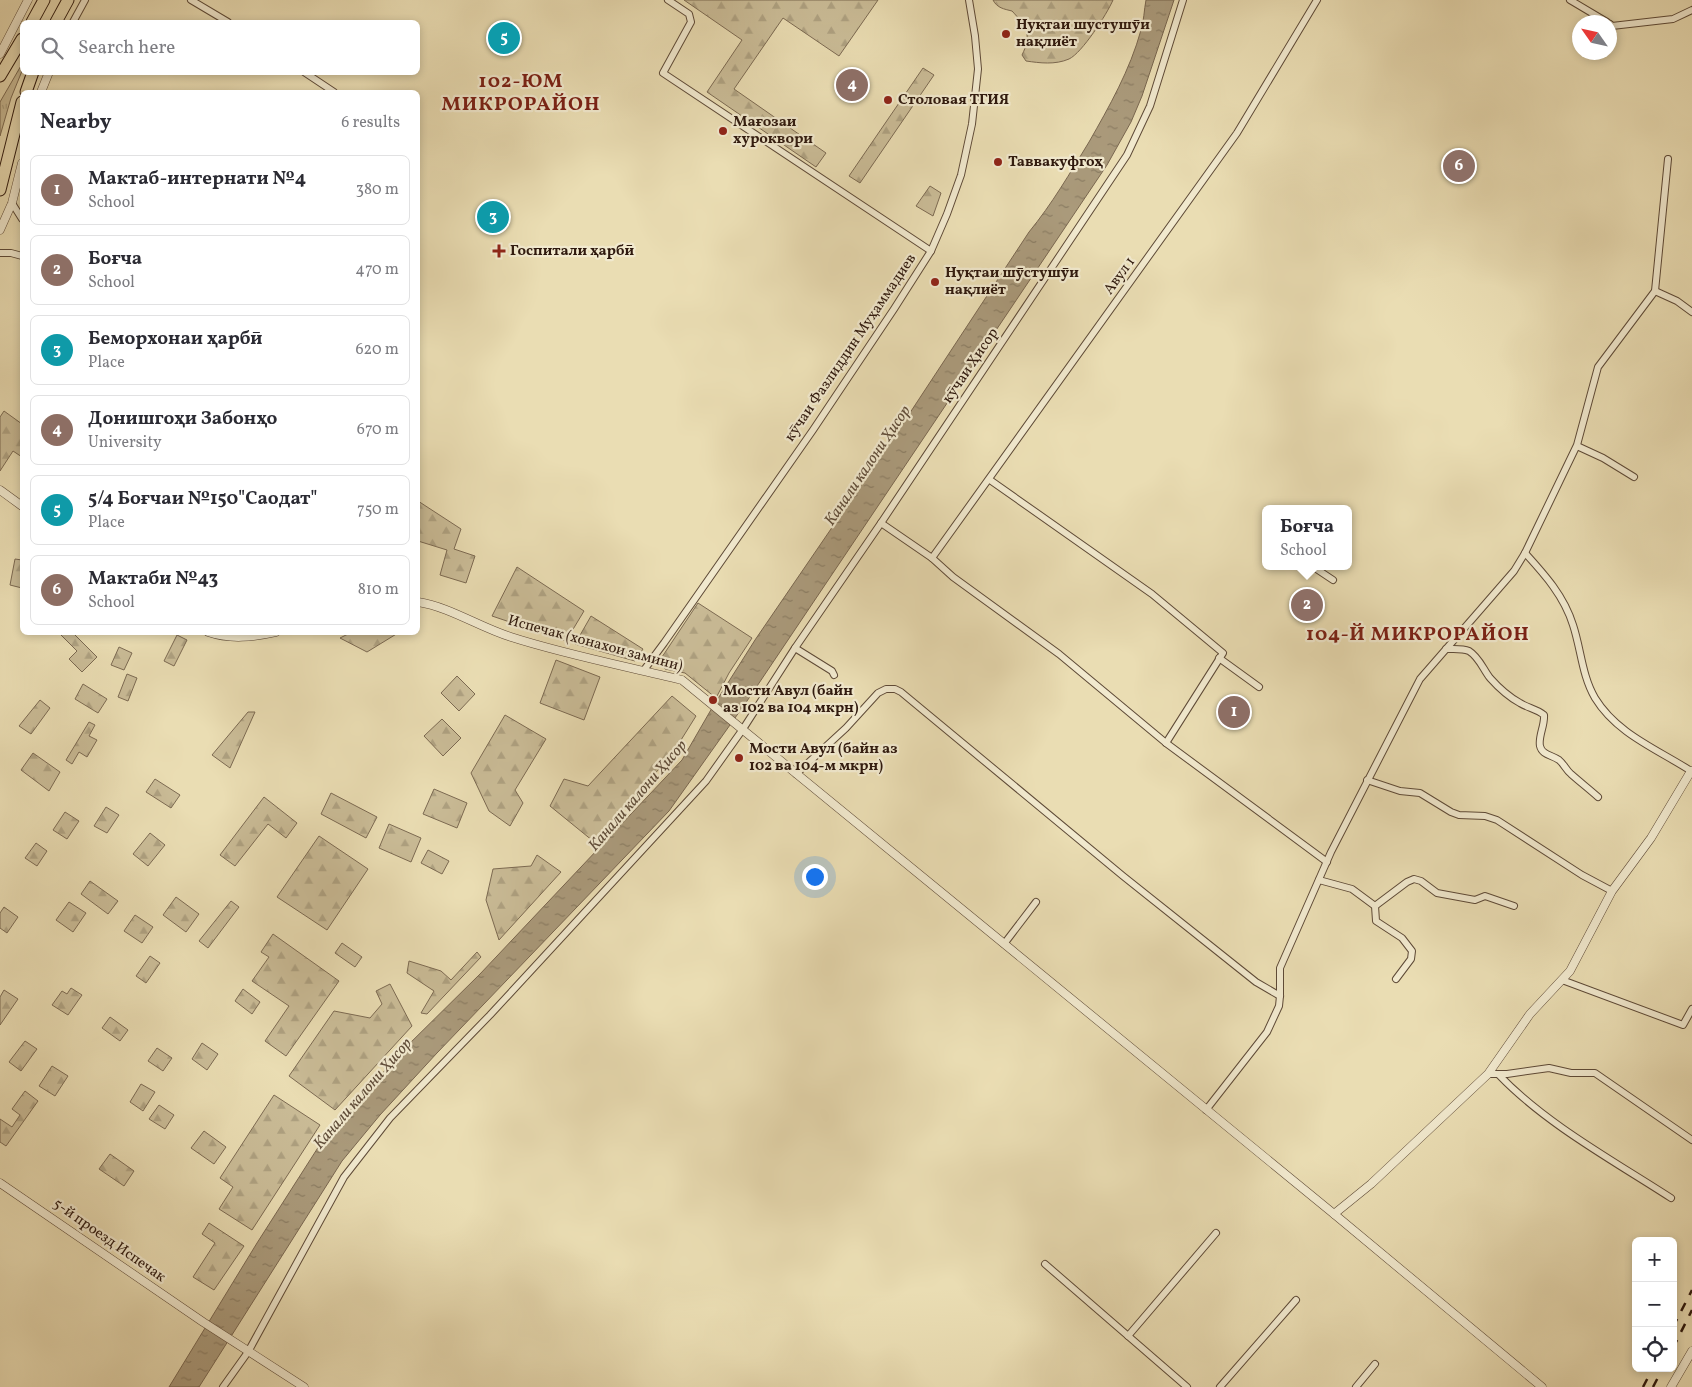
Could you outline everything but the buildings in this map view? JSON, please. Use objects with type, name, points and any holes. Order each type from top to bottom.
[{"type":"highway","points":[[33,20],[44,0]]},
{"type":"highway","points":[[57,20],[68,0]]},
{"type":"highway","points":[[0,76],[20,42]]},
{"type":"highway","points":[[27,90],[32,75]]},
{"type":"highway","points":[[1,181],[20,110]]},
{"type":"street","points":[[0,54],[28,0]]},
{"type":"street","points":[[74,20],[85,0]]},
{"type":"street","points":[[190,0],[225,20]]},
{"type":"street","points":[[668,0],[689,14],[691,22],[663,73],[931,251]]},
{"type":"street","name":"кӯчаи Фазлиддин Муҳаммадиев","points":[[644,670],[813,430],[931,251],[961,175],[972,124],[978,69],[969,0]]},
{"type":"street","name":"кӯчаи Ҳисор","points":[[224,1387],[248,1352],[344,1177],[385,1125],[686,804],[706,781],[743,728],[1127,155],[1150,106],[1183,0]]},
{"type":"street","name":"Авул 1","points":[[932,558],[1238,133],[1317,0]]},
{"type":"street","points":[[1570,0],[1595,15]]},
{"type":"street","points":[[1617,25],[1673,19],[1692,10]]},
{"type":"street","points":[[42,90],[48,75]]},
{"type":"street","points":[[308,75],[331,90]]},
{"type":"street","points":[[1206,1110],[1266,1032],[1279,1006],[1280,968],[1327,862],[1420,679],[1514,571],[1526,553],[1577,446],[1598,367],[1655,291],[1668,159]]},
{"type":"street","points":[[0,230],[12,203],[20,171]]},
{"type":"street","points":[[12,203],[20,216]]},
{"type":"street","points":[[0,253],[20,256]]},
{"type":"street","points":[[1655,291],[1669,297],[1692,312]]},
{"type":"street","points":[[1577,446],[1634,476]]},
{"type":"street","points":[[990,480],[1152,594],[1223,653],[1166,743]]},
{"type":"street","points":[[0,490],[20,505]]},
{"type":"street","points":[[881,523],[932,558],[953,577],[1059,654],[1166,743],[1327,862]]},
{"type":"street","points":[[1334,1214],[1371,1184],[1488,1074],[1530,1014],[1570,971],[1612,891],[1651,838],[1691,771],[1633,737],[1611,718],[1596,699],[1587,682],[1574,626],[1565,603],[1549,579],[1526,553]]},
{"type":"street","points":[[1318,570],[1333,580]]},
{"type":"street","name":"Испечак (хонахои замини)","points":[[420,602],[460,616],[491,630],[549,649],[682,680],[743,728],[796,774],[1334,1214],[1542,1387]]},
{"type":"street","points":[[216,635],[250,638],[263,635]]},
{"type":"street","points":[[795,648],[832,671],[834,675]]},
{"type":"street","points":[[1446,649],[1464,649],[1469,651],[1475,656],[1490,678],[1508,695],[1520,704],[1539,711],[1544,715],[1541,749],[1546,754],[1564,763],[1569,773],[1598,797]]},
{"type":"street","points":[[1219,658],[1259,688]]},
{"type":"street","points":[[796,774],[846,728],[878,693],[886,689],[895,689],[1130,882],[1256,982],[1280,996]]},
{"type":"street","points":[[1367,780],[1400,791],[1420,793],[1459,815],[1486,816],[1497,820],[1582,875],[1612,891]]},
{"type":"street","points":[[1375,906],[1406,882],[1414,879],[1437,893],[1475,900],[1485,896],[1514,906]]},
{"type":"street","points":[[1319,880],[1352,889],[1375,906],[1376,921],[1402,938],[1412,951],[1411,959],[1396,979]]},
{"type":"street","points":[[1004,944],[1036,902]]},
{"type":"street","points":[[1562,980],[1683,1025],[1690,1019],[1692,1009]]},
{"type":"street","points":[[1488,1074],[1499,1075],[1549,1068],[1571,1073],[1595,1074],[1692,1140]]},
{"type":"street","points":[[1499,1075],[1517,1094],[1563,1127],[1671,1198]]},
{"type":"street","name":"5-й проезд Испечак","points":[[0,1183],[203,1322],[304,1387]]},
{"type":"street","points":[[1128,1336],[1216,1233]]},
{"type":"street","points":[[1045,1264],[1187,1387]]},
{"type":"street","points":[[1220,1387],[1296,1300]]},
{"type":"street","points":[[1671,1387],[1692,1351]]},
{"type":"street","points":[[1356,1387],[1375,1364]]},
{"type":"green space","points":[[684,0],[878,0],[839,56],[783,18],[734,89],[826,153],[816,167],[707,92],[742,40]]},
{"type":"green space","points":[[993,0],[1113,0],[1094,32],[1081,49],[1069,59],[1048,63],[1026,61],[1022,55],[1027,42],[1024,27],[1012,11],[1004,9]]},
{"type":"green space","points":[[20,67],[20,75],[11,98],[0,136],[0,102]]},
{"type":"green space","points":[[923,68],[934,75],[860,183],[849,176]]},
{"type":"green space","points":[[930,186],[941,193],[933,216],[916,206]]},
{"type":"green space","points":[[4,411],[20,423],[20,456],[13,451],[0,471],[0,417]]},
{"type":"green space","points":[[420,502],[461,529],[454,549],[475,556],[466,583],[440,575],[447,550],[420,542]]},
{"type":"green space","points":[[15,559],[20,560],[20,588],[10,585]]},
{"type":"green space","points":[[517,567],[584,611],[566,641],[492,616]]},
{"type":"green space","points":[[698,603],[752,638],[729,673],[716,698],[685,673],[665,669],[660,660]]},
{"type":"green space","points":[[591,616],[643,649],[635,661],[575,644]]},
{"type":"green space","points":[[61,635],[75,635],[97,657],[82,672],[69,659],[77,651]]},
{"type":"green space","points":[[177,635],[187,640],[174,666],[164,661]]},
{"type":"green space","points":[[346,635],[395,635],[367,652],[340,638]]},
{"type":"green space","points":[[119,647],[132,653],[124,670],[111,665]]},
{"type":"green space","points":[[556,660],[600,677],[584,720],[540,703]]},
{"type":"green space","points":[[127,674],[137,678],[128,701],[118,697]]},
{"type":"green space","points":[[457,676],[475,694],[459,711],[441,693]]},
{"type":"green space","points":[[83,684],[107,699],[98,713],[75,699]]},
{"type":"green space","points":[[672,696],[696,716],[671,756],[593,841],[550,806],[564,779],[588,786]]},
{"type":"green space","points":[[40,700],[50,708],[31,734],[19,726]]},
{"type":"green space","points":[[248,712],[255,712],[230,768],[212,755]]},
{"type":"green space","points":[[505,715],[546,739],[515,790],[523,803],[510,826],[489,811],[471,773]]},
{"type":"green space","points":[[442,719],[461,738],[443,756],[424,736]]},
{"type":"green space","points":[[89,722],[95,725],[89,736],[97,740],[87,757],[79,752],[72,764],[66,760]]},
{"type":"green space","points":[[33,753],[60,772],[49,791],[21,770]]},
{"type":"green space","points":[[155,779],[180,795],[171,808],[146,792]]},
{"type":"green space","points":[[434,789],[467,803],[457,828],[423,814]]},
{"type":"green space","points":[[331,793],[377,817],[366,838],[321,814]]},
{"type":"green space","points":[[264,797],[297,823],[286,838],[268,824],[235,866],[220,855]]},
{"type":"green space","points":[[106,807],[119,815],[107,833],[94,826]]},
{"type":"green space","points":[[65,812],[79,821],[67,839],[53,830]]},
{"type":"green space","points":[[389,824],[421,838],[411,862],[379,848]]},
{"type":"green space","points":[[150,833],[165,845],[148,866],[133,854]]},
{"type":"green space","points":[[319,836],[368,869],[327,930],[277,897]]},
{"type":"green space","points":[[36,843],[47,851],[37,866],[25,858]]},
{"type":"green space","points":[[428,850],[449,861],[442,874],[421,863]]},
{"type":"green space","points":[[537,855],[561,872],[499,940],[486,900],[493,869],[531,866]]},
{"type":"green space","points":[[90,881],[118,901],[108,914],[81,894]]},
{"type":"green space","points":[[176,897],[199,914],[186,932],[163,915]]},
{"type":"green space","points":[[231,901],[239,907],[208,948],[199,941]]},
{"type":"green space","points":[[69,902],[86,913],[73,932],[56,920]]},
{"type":"green space","points":[[4,907],[18,917],[7,933],[0,928],[0,913]]},
{"type":"green space","points":[[135,915],[153,927],[142,943],[124,931]]},
{"type":"green space","points":[[273,934],[339,981],[286,1056],[265,1041],[289,1006],[252,981],[269,957],[261,952]]},
{"type":"green space","points":[[342,943],[362,957],[355,967],[335,953]]},
{"type":"green space","points":[[477,952],[481,957],[427,1014],[421,1013],[434,991],[407,973],[409,961],[441,971],[451,980]]},
{"type":"green space","points":[[150,956],[160,963],[146,983],[136,976]]},
{"type":"green space","points":[[390,984],[412,1026],[335,1110],[289,1076],[334,1011],[370,1018],[382,1004],[376,991]]},
{"type":"green space","points":[[71,988],[82,995],[68,1015],[52,1005],[62,991],[67,994]]},
{"type":"green space","points":[[243,989],[260,1002],[252,1014],[235,1001]]},
{"type":"green space","points":[[4,990],[18,999],[0,1025],[0,997]]},
{"type":"green space","points":[[110,1017],[128,1030],[120,1041],[102,1028]]},
{"type":"green space","points":[[25,1041],[37,1049],[21,1071],[9,1062]]},
{"type":"green space","points":[[202,1043],[218,1054],[207,1070],[192,1059]]},
{"type":"green space","points":[[157,1048],[172,1058],[163,1071],[148,1061]]},
{"type":"green space","points":[[52,1066],[68,1076],[55,1096],[39,1086]]},
{"type":"green space","points":[[141,1084],[155,1092],[143,1111],[130,1102]]},
{"type":"green space","points":[[25,1091],[38,1101],[6,1146],[0,1142],[0,1119],[12,1127],[20,1115],[12,1109]]},
{"type":"green space","points":[[274,1095],[320,1125],[252,1230],[219,1209],[233,1187],[220,1178]]},
{"type":"green space","points":[[159,1105],[174,1115],[165,1129],[149,1119]]},
{"type":"green space","points":[[204,1131],[226,1147],[214,1164],[191,1148]]},
{"type":"green space","points":[[110,1154],[134,1171],[124,1186],[99,1169]]},
{"type":"green space","points":[[209,1223],[244,1246],[214,1290],[193,1277],[215,1243],[202,1234]]},
{"type":"water","points":[[1146,0],[1174,0],[1142,96],[1131,122],[1107,165],[747,701],[669,811],[437,1053],[380,1115],[342,1161],[199,1387],[169,1387],[319,1146],[401,1052],[480,974],[682,760],[755,640],[896,434],[1075,165],[1125,74],[1142,27]]},
{"type":"railway","points":[[1677,1319],[1692,1290]]},
{"type":"railway","points":[[1677,1340],[1692,1310]]},
{"type":"railway","points":[[1643,1387],[1651,1372]]},
{"type":"railway","points":[[1653,1387],[1661,1372]]},
{"type":"place","name":"Нуқтаи шустушӯи нақлиёт","points":[[1006,34]]},
{"type":"place","name":"5/4 Боғчаи №150\"Саодат\"","points":[[504,38]]},
{"type":"place","name":"Донишгоҳи Забонҳо","points":[[852,85]]},
{"type":"place","name":"Столовая ТГИЯ","points":[[888,100]]},
{"type":"place","name":"Мағозаи хуроквори","points":[[723,131]]},
{"type":"place","name":"Таввакуфгоҳ","points":[[998,162]]},
{"type":"place","name":"Мактаби №43","points":[[1459,166]]},
{"type":"place","name":"Беморхонаи ҳарбӣ","points":[[493,217]]},
{"type":"place","name":"Госпитали ҳарбӣ","points":[[499,251]]},
{"type":"place","name":"Нуқтаи шӯстушӯи нақлиёт","points":[[935,282]]},
{"type":"place","name":"Боғча","points":[[1307,605]]},
{"type":"place","name":"Мости Авул (байн аз 102 ва 104 мкрн)","points":[[713,700]]},
{"type":"place","name":"Мактаб-интернати №4","points":[[1234,712]]},
{"type":"place","name":"Мости Авул (байн аз 102 ва 104-м мкрн)","points":[[739,758]]},
{"type":"district","name":"102-ЮМ МИКРОРАЙОН","points":[[521,94]]},
{"type":"district","name":"104-Й МИКРОРАЙОН","points":[[1418,635]]},
{"type":"water label","name":"Канали калони Ҳисор","points":[[868,466]]},
{"type":"water label","name":"Канали калони Ҳисор","points":[[638,796]]},
{"type":"water label","name":"Канали калони Ҳисор","points":[[363,1094]]}]
